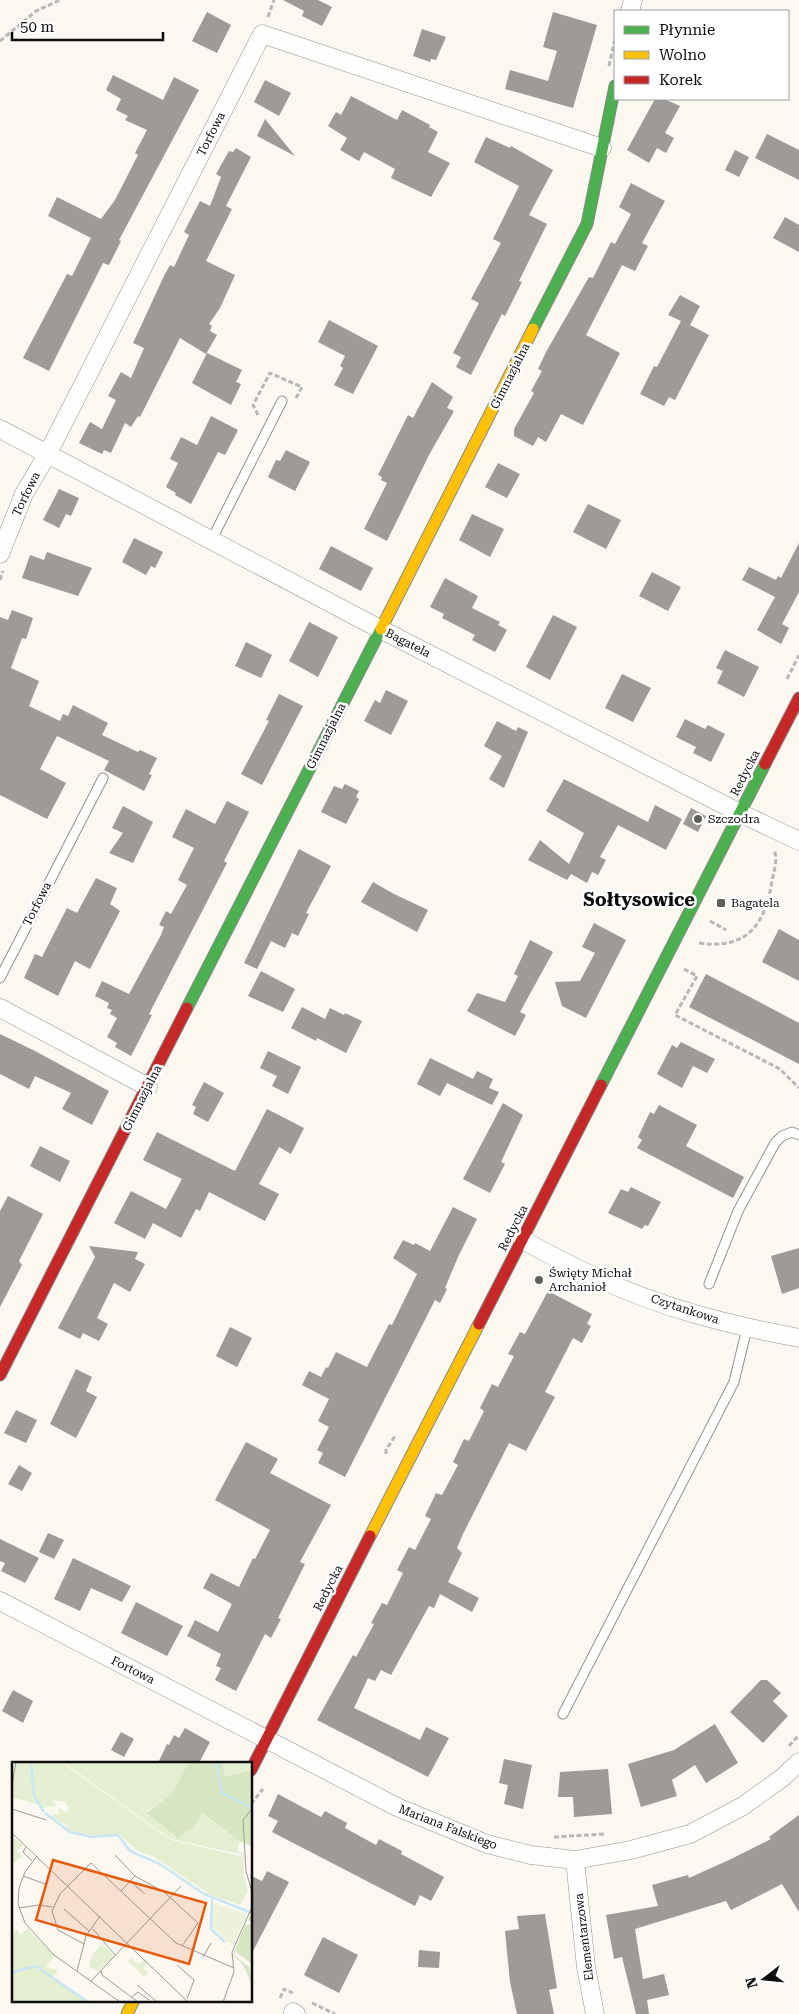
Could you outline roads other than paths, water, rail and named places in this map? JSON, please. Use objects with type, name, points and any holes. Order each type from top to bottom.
[{"type":"street","name":"Torfowa","points":[[0,554],[24,494],[47,455],[262,34],[602,148]]},
{"type":"street","name":"Gimnazjalna","points":[[0,1375],[587,224],[614,91]]},
{"type":"street","name":"Bagatela","points":[[0,429],[380,629],[740,813],[799,841]]},
{"type":"street","name":"Redycka","points":[[252,1768],[523,1240],[556,1170],[799,698]]},
{"type":"street","points":[[0,1008],[148,1087]]},
{"type":"street","name":"Czytankowa","points":[[523,1240],[598,1279],[671,1307],[747,1328],[799,1338]]},
{"type":"street","name":"Fortowa","points":[[0,1601],[267,1740]]},
{"type":"street","name":"Mariana Falskiego","points":[[267,1740],[397,1807],[487,1844],[531,1855],[575,1860],[631,1850],[690,1834],[743,1806],[782,1778],[799,1762]]},
{"type":"street","name":"Elementarzowa","points":[[575,1860],[586,1967],[595,2014]]},
{"type":"street","points":[[127,2014],[133,2002]]},
{"type":"lane","points":[[210,541],[282,401]]},
{"type":"lane","name":"Torfowa","points":[[0,978],[104,778]]},
{"type":"lane","points":[[709,1284],[738,1211],[775,1143],[782,1136],[792,1132],[799,1135]]},
{"type":"lane","points":[[564,1714],[734,1382],[747,1328]]},
{"type":"place","name":"Szczodra","points":[[698,819]]},
{"type":"place","name":"Bagatela","points":[[721,903]]},
{"type":"place","name":"Święty Michał Archanioł","points":[[539,1280]]},
{"type":"district","name":"Sołtysowice","points":[[639,900]]}]
